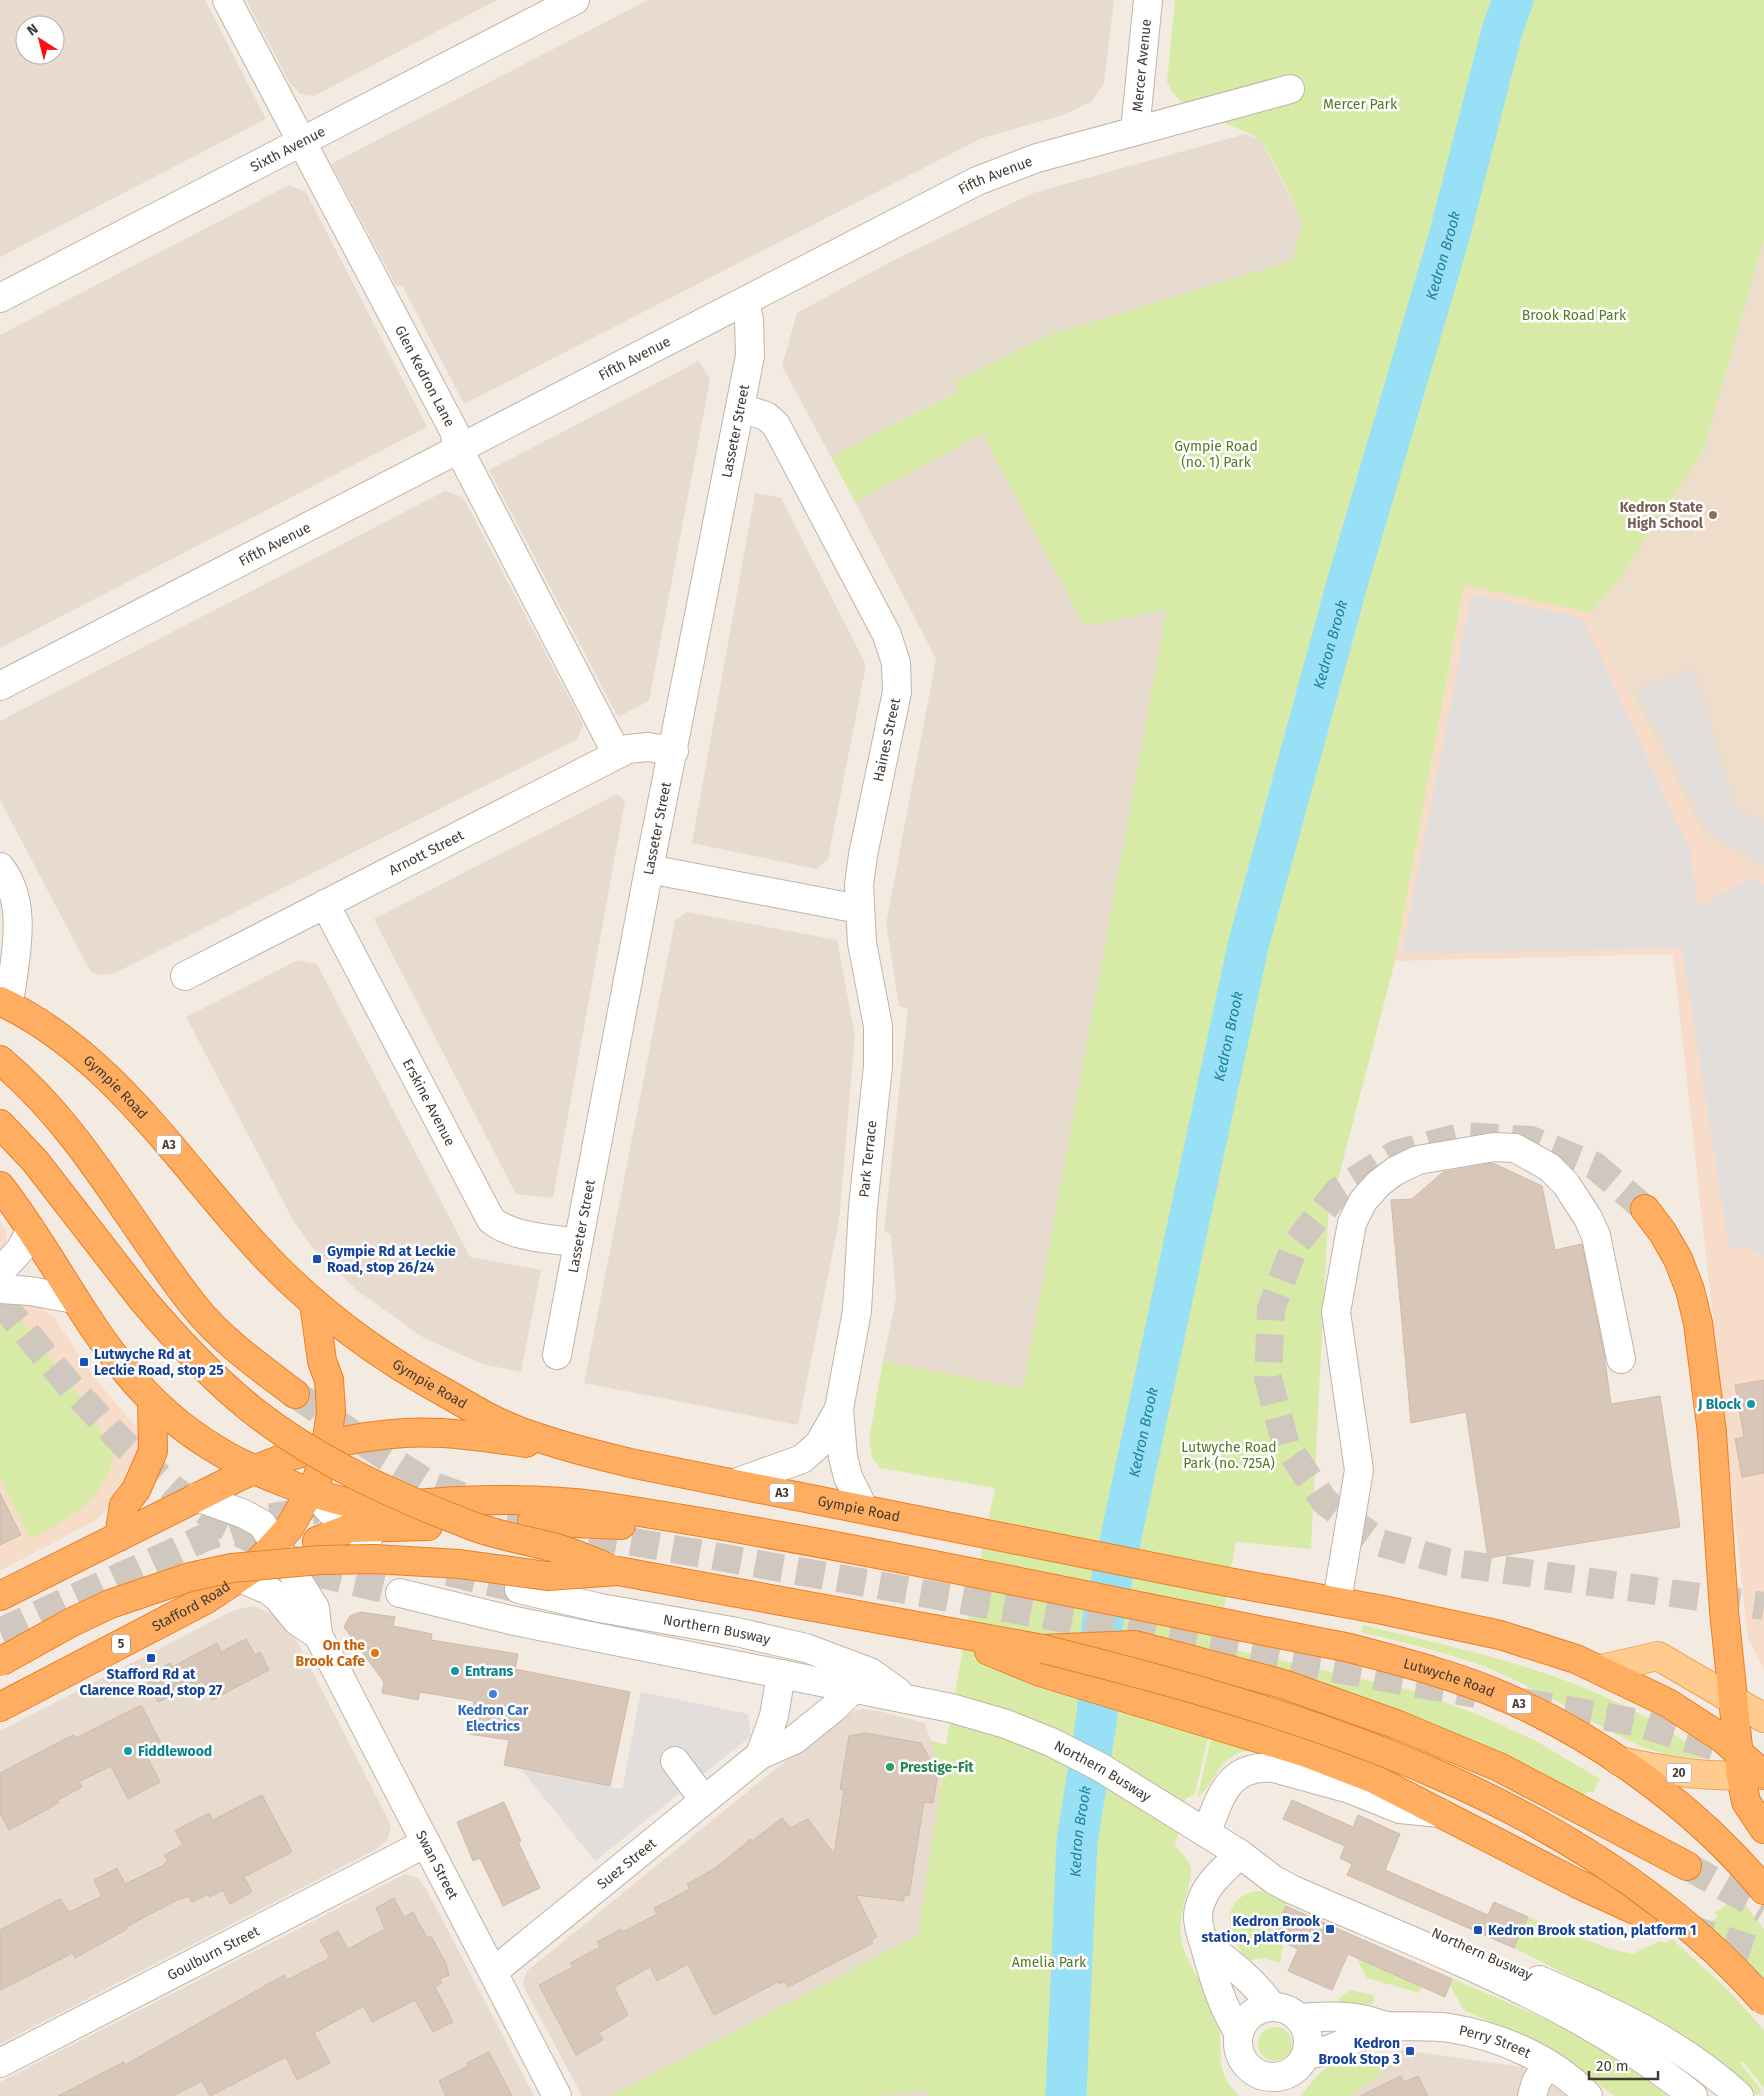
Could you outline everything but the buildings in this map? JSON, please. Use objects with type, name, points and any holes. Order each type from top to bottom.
[{"type":"highway","name":"Gympie Road","points":[[4,1003],[53,1032],[99,1068],[134,1104],[248,1238],[314,1303],[373,1350],[424,1382],[510,1427],[579,1451],[635,1464],[986,1532],[1228,1582],[1337,1601]]},
{"type":"highway","points":[[0,1060],[44,1100],[68,1128],[93,1161],[150,1247],[196,1308],[233,1347],[295,1394]]},
{"type":"highway","points":[[0,1124],[35,1161],[165,1327],[251,1409],[287,1435],[334,1463],[405,1498],[478,1528],[558,1549],[618,1571],[1043,1649],[1217,1696],[1335,1735],[1447,1778],[1525,1816],[1592,1855],[1641,1890],[1701,1938],[1742,1976],[1764,2001]]},
{"type":"highway","name":"A3","points":[[0,1186],[31,1230],[102,1343],[152,1400],[178,1425],[215,1450],[255,1469],[312,1492],[360,1504],[392,1505],[494,1500],[580,1503],[700,1521]]},
{"type":"highway","points":[[1645,1209],[1663,1233],[1678,1259],[1690,1290],[1698,1324],[1712,1433],[1732,1702],[1754,1770],[1746,1802],[1764,1830]]},
{"type":"highway","name":"Stafford Road","points":[[0,1707],[205,1600],[252,1569],[276,1544],[299,1514],[312,1492],[326,1447],[330,1394],[328,1374],[322,1361],[314,1303]]},
{"type":"highway","points":[[119,1537],[124,1505],[136,1490],[154,1451],[152,1400]]},
{"type":"highway","points":[[0,1596],[255,1469],[326,1447],[369,1437],[404,1433],[443,1433],[579,1451]]},
{"type":"highway","name":"A3","points":[[532,1522],[636,1526],[700,1521]]},
{"type":"highway","name":"Lutwyche Road","points":[[700,1521],[1350,1648],[1444,1674],[1488,1690],[1535,1711],[1619,1761],[1695,1820],[1735,1858],[1764,1890]]},
{"type":"highway","points":[[317,1542],[359,1534],[428,1526]]},
{"type":"highway","points":[[0,1662],[72,1622],[110,1604],[190,1577],[232,1568],[320,1560],[374,1559],[459,1564],[548,1576],[618,1571]]},
{"type":"highway","name":"A3","points":[[1337,1601],[1500,1635],[1540,1646],[1601,1670],[1668,1703],[1722,1738],[1754,1770]]},
{"type":"highway","points":[[937,1630],[1040,1672],[1304,1752],[1374,1779],[1578,1884],[1644,1914]]},
{"type":"highway","points":[[1043,1649],[1135,1645],[1284,1684],[1398,1725],[1499,1767],[1686,1866]]},
{"type":"main road","points":[[1601,1670],[1658,1656],[1732,1702],[1764,1718]]},
{"type":"main road","name":"20","points":[[1619,1761],[1690,1775],[1715,1777],[1754,1770]]},
{"type":"street","name":"Glen Kedron Lane","points":[[227,0],[454,431],[458,448],[617,754]]},
{"type":"street","name":"Sixth Avenue","points":[[0,298],[575,0]]},
{"type":"street","name":"Mercer Avenue","points":[[1135,131],[1148,0]]},
{"type":"street","name":"Fifth Avenue","points":[[0,686],[458,448],[1000,171],[1037,158],[1219,110],[1290,89]]},
{"type":"street","name":"Lasseter Street","points":[[558,1355],[577,1243],[750,356],[749,321],[745,302]]},
{"type":"street","name":"Haines Street","points":[[740,408],[766,416],[776,425],[892,648],[897,677],[897,692],[863,855],[859,909]]},
{"type":"street","name":"Arnott Street","points":[[184,976],[617,754],[638,748],[674,751]]},
{"type":"street","points":[[0,866],[10,881],[16,901],[18,918],[4,1003]]},
{"type":"street","points":[[649,869],[859,909]]},
{"type":"street","name":"Erskine Avenue","points":[[325,904],[491,1220],[515,1232],[577,1243]]},
{"type":"street","name":"Park Terrace","points":[[859,909],[862,944],[878,1026],[878,1066],[863,1207],[857,1312],[840,1409],[843,1457],[848,1477],[864,1509]]},
{"type":"street","points":[[1337,1601],[1359,1470],[1336,1312],[1352,1223],[1364,1200],[1378,1184],[1395,1171],[1418,1160],[1494,1147],[1515,1148],[1549,1167],[1566,1184],[1596,1236],[1622,1359]]},
{"type":"street","points":[[0,1272],[20,1250],[31,1230]]},
{"type":"street","points":[[0,1289],[30,1291],[74,1299]]},
{"type":"street","name":"Park Terrace","points":[[735,1483],[802,1459],[819,1444],[840,1409]]},
{"type":"street","points":[[312,1492],[339,1520],[359,1534]]},
{"type":"street","name":"Swan Street","points":[[197,1497],[253,1518],[262,1524],[315,1608],[318,1635],[557,2096]]},
{"type":"street","name":"Swan Street","points":[[240,1578],[270,1591],[297,1621],[318,1635]]},
{"type":"street","name":"Northern Busway","points":[[519,1589],[600,1608],[738,1632],[806,1648],[870,1672],[905,1698]]},
{"type":"street","name":"Northern Busway","points":[[400,1594],[510,1620],[905,1698],[951,1708],[1006,1724],[1051,1742],[1100,1767],[1240,1854],[1274,1880],[1292,1890],[1554,2006],[1623,2046],[1693,2096]]},
{"type":"street","points":[[760,1755],[774,1716],[781,1674]]},
{"type":"street","name":"Suez Street","points":[[493,1972],[760,1755],[794,1740],[836,1706],[854,1688]]},
{"type":"street","points":[[675,1761],[704,1800]]},
{"type":"street","points":[[1206,1833],[1221,1797],[1230,1782],[1244,1771],[1263,1767],[1313,1778],[1400,1809],[1444,1814]]},
{"type":"street","name":"Goulburn Street","points":[[0,2063],[426,1843]]},
{"type":"street","points":[[1239,2033],[1226,2014],[1211,1973],[1205,1944],[1198,1925],[1202,1900],[1210,1885],[1240,1854]]},
{"type":"street","name":"Northern Busway","points":[[1240,1854],[1297,1872],[1596,2004],[1653,2034],[1706,2085],[1739,2096]]},
{"type":"street","points":[[1205,1944],[1228,1961],[1263,1992],[1272,2007]]},
{"type":"street","points":[[1272,2007],[1282,2008],[1299,2018],[1308,2036],[1306,2056],[1300,2066],[1290,2073],[1279,2077],[1267,2077],[1251,2070],[1240,2056],[1237,2044],[1239,2033],[1251,2014],[1261,2009],[1272,2007]]},
{"type":"street","name":"Perry Street","points":[[1299,2018],[1321,2016],[1360,2018],[1388,2026],[1433,2026],[1469,2032],[1510,2046],[1548,2064],[1588,2096]]},
{"type":"street","name":"Perry Street","points":[[1306,2056],[1388,2026]]},
{"type":"street","points":[[1532,2096],[1536,2082],[1548,2064]]},
{"type":"shaded area","points":[[0,0],[205,0],[266,119],[0,257]]},
{"type":"shaded area","points":[[246,0],[497,0],[314,96],[300,94],[289,82]]},
{"type":"shaded area","points":[[648,0],[1114,0],[1104,83],[1092,101],[1066,114],[982,138],[464,404],[402,285],[397,287],[331,164]]},
{"type":"shaded area","points":[[1245,134],[1261,140],[1303,222],[1292,261],[1049,335],[955,382],[959,390],[831,457],[782,366],[797,313],[892,261],[1033,193]]},
{"type":"shaded area","points":[[289,185],[306,192],[427,427],[0,648],[0,335]]},
{"type":"shaded area","name":"Kedron State High School","points":[[1764,240],[1764,868],[1704,837],[1590,613],[1620,578],[1703,452]]},
{"type":"shaded area","points":[[699,361],[710,380],[649,701],[618,717],[489,470]]},
{"type":"shaded area","points":[[982,433],[1085,626],[1167,609],[1023,1389],[883,1361],[896,1298],[891,1236],[884,1230],[908,1009],[899,1006],[886,924],[936,659],[855,502]]},
{"type":"shaded area","points":[[445,491],[463,497],[583,724],[578,739],[113,974],[100,975],[90,971],[0,800],[0,721]]},
{"type":"shaded area","points":[[755,493],[781,498],[866,665],[828,859],[817,869],[692,843]]},
{"type":"shaded area","points":[[1464,584],[1590,613],[1704,837],[1764,868],[1764,1669],[1748,1639],[1673,954],[1395,961]]},
{"type":"shaded area","points":[[1472,594],[1583,618],[1690,852],[1698,909],[1750,877],[1764,885],[1764,1257],[1750,1249],[1729,1246],[1682,948],[1402,954]]},
{"type":"shaded area","points":[[1694,669],[1735,809],[1764,822],[1764,864],[1710,835],[1636,690]]},
{"type":"shaded area","points":[[617,794],[625,801],[553,1198],[516,1194],[374,919]]},
{"type":"shaded area","points":[[687,912],[837,940],[855,1036],[839,1221],[798,1425],[584,1383],[675,920]]},
{"type":"shaded area","points":[[298,960],[317,964],[470,1257],[541,1270],[521,1372],[482,1364],[424,1338],[358,1291],[312,1247],[293,1220],[186,1017]]},
{"type":"shaded area","points":[[0,1221],[6,1231],[7,1248],[0,1257]]},
{"type":"shaded area","points":[[8,1302],[37,1305],[54,1317],[93,1376],[135,1426],[139,1433],[141,1448],[115,1502],[96,1520],[0,1571],[0,1305]]},
{"type":"shaded area","points":[[253,1606],[274,1614],[290,1628],[388,1819],[391,1826],[388,1839],[377,1849],[0,2044],[0,1731],[232,1611]]},
{"type":"shaded area","points":[[641,1692],[748,1714],[751,1736],[595,1861],[521,1769],[622,1789]]},
{"type":"shaded area","points":[[862,1709],[879,1711],[925,1723],[942,1778],[918,1935],[611,2096],[582,2096],[525,1989],[523,1981],[527,1971],[846,1714]]},
{"type":"shaded area","points":[[405,1874],[418,1878],[428,1892],[534,2096],[0,2096],[0,2082]]},
{"type":"shaded area","points":[[1396,2049],[1522,2067],[1533,2071],[1571,2096],[1351,2096],[1391,2064]]},
{"type":"shaded area","points":[[927,2090],[926,2096],[869,2096]]},
{"type":"green space","points":[[1175,0],[1764,0],[1764,240],[1703,452],[1620,578],[1590,613],[1464,585],[1395,961],[1328,1218],[1311,1549],[1236,1542],[1217,1646],[1415,1691],[1484,1717],[1536,1741],[1600,1779],[1593,1793],[1589,1791],[1579,1798],[1224,1658],[1214,1713],[1195,1794],[1186,1798],[1175,1846],[1191,1867],[1181,1919],[1181,1938],[1188,1960],[1207,1992],[1216,2014],[1219,2026],[1223,2072],[1226,2080],[1240,2096],[926,2096],[926,2090],[869,2096],[611,2096],[918,1935],[942,1778],[930,1740],[946,1745],[971,1603],[995,1488],[880,1468],[872,1458],[869,1439],[883,1361],[1023,1389],[1167,609],[1085,626],[982,434],[855,502],[831,457],[958,391],[955,382],[1049,335],[1292,261],[1303,222],[1263,144],[1248,133],[1208,117],[1184,104],[1174,94],[1167,82]]},
{"type":"green space","points":[[12,1317],[21,1320],[85,1404],[114,1454],[110,1470],[94,1496],[71,1516],[30,1539],[0,1478],[0,1323]]},
{"type":"green space","points":[[1363,1625],[1506,1661],[1575,1684],[1651,1720],[1709,1758],[1674,1756],[1644,1747],[1615,1734],[1540,1692],[1493,1670],[1444,1653],[1361,1632]]},
{"type":"green space","points":[[1211,1739],[1249,1748],[1248,1751],[1238,1753],[1224,1763],[1204,1792],[1197,1798]]},
{"type":"green space","points":[[1256,1891],[1267,1892],[1289,1899],[1272,1937],[1283,1943],[1280,1963],[1263,1958],[1248,1961],[1241,1952],[1232,1931],[1231,1911],[1235,1902],[1243,1896]]},
{"type":"green space","points":[[1739,1897],[1764,1929],[1764,1978],[1708,1924],[1718,1916],[1714,1913]]},
{"type":"green space","points":[[1528,1917],[1607,1948],[1632,1954],[1660,1941],[1666,1943],[1672,1939],[1728,1990],[1764,2030],[1764,2088],[1742,2061],[1740,2063],[1762,2091],[1757,2095],[1733,2075],[1634,2009],[1514,1948]]},
{"type":"green space","points":[[1359,1959],[1422,1987],[1419,1993],[1367,1978],[1358,1962]]},
{"type":"green space","points":[[1453,1979],[1535,2014],[1582,2038],[1668,2096],[1615,2096],[1567,2062],[1521,2037],[1464,2010],[1450,1986]]},
{"type":"green space","points":[[1350,1990],[1374,1995],[1373,2004],[1339,2005],[1339,1998]]},
{"type":"green space","points":[[1275,2027],[1282,2028],[1287,2032],[1291,2037],[1291,2051],[1287,2056],[1282,2060],[1275,2061],[1268,2060],[1263,2056],[1259,2051],[1258,2044],[1259,2037],[1263,2032],[1268,2028]]},
{"type":"green space","points":[[1338,2058],[1392,2064],[1351,2096],[1300,2096],[1318,2075]]},
{"type":"waterway","name":"Kedron Brook","points":[[1066,2096],[1077,1841],[1097,1716],[1102,1625],[1248,946],[1347,584],[1449,237],[1502,31],[1513,0]]},
{"type":"tunnel","points":[[1645,1209],[1595,1166],[1531,1140],[1463,1136],[1396,1154],[1338,1191],[1295,1245],[1271,1309],[1268,1378],[1286,1445],[1325,1502],[1381,1543],[1448,1562],[1764,1606]]},
{"type":"tunnel","points":[[0,1301],[75,1392],[127,1447],[173,1489],[226,1526],[321,1574],[400,1593]]},
{"type":"tunnel","points":[[295,1394],[380,1453],[429,1484],[475,1501]]},
{"type":"tunnel","points":[[0,1632],[206,1537],[260,1519],[317,1510]]},
{"type":"tunnel","points":[[465,1516],[662,1547],[1476,1694]]},
{"type":"tunnel","points":[[448,1572],[519,1589]]},
{"type":"tunnel","points":[[1523,1702],[1635,1722],[1741,1755]]},
{"type":"tunnel","points":[[1687,1866],[1764,1909]]},
{"type":"tunnel","points":[[1685,1927],[1764,1953]]},
{"type":"place","name":"Kedron State High School","points":[[1713,515]]},
{"type":"place","name":"Gympie Rd at Leckie Road, stop 26/24","points":[[317,1259]]},
{"type":"place","name":"Lutwyche Rd at Leckie Road, stop 25","points":[[84,1362]]},
{"type":"place","name":"J Block","points":[[1751,1404]]},
{"type":"place","name":"On the Brook Cafe","points":[[375,1653]]},
{"type":"place","name":"Stafford Rd at Clarence Road, stop 27","points":[[151,1658]]},
{"type":"place","name":"Entrans","points":[[455,1671]]},
{"type":"place","name":"Kedron Car Electrics","points":[[493,1694]]},
{"type":"place","name":"Fiddlewood","points":[[128,1751]]},
{"type":"place","name":"Prestige-Fit","points":[[890,1767]]},
{"type":"place","name":"Kedron Brook station, platform 2","points":[[1330,1929]]},
{"type":"place","name":"Kedron Brook station, platform 1","points":[[1478,1930]]},
{"type":"place","name":"Kedron Brook Stop 3","points":[[1410,2051]]},
{"type":"park label","name":"Mercer Park","points":[[1360,104]]},
{"type":"park label","name":"Brook Road Park","points":[[1574,315]]},
{"type":"park label","name":"Gympie Road (no. 1) Park","points":[[1216,454]]},
{"type":"park label","name":"Lutwyche Road Park (no. 725A)","points":[[1229,1455]]},
{"type":"park label","name":"Amelia Park","points":[[1049,1962]]}]
